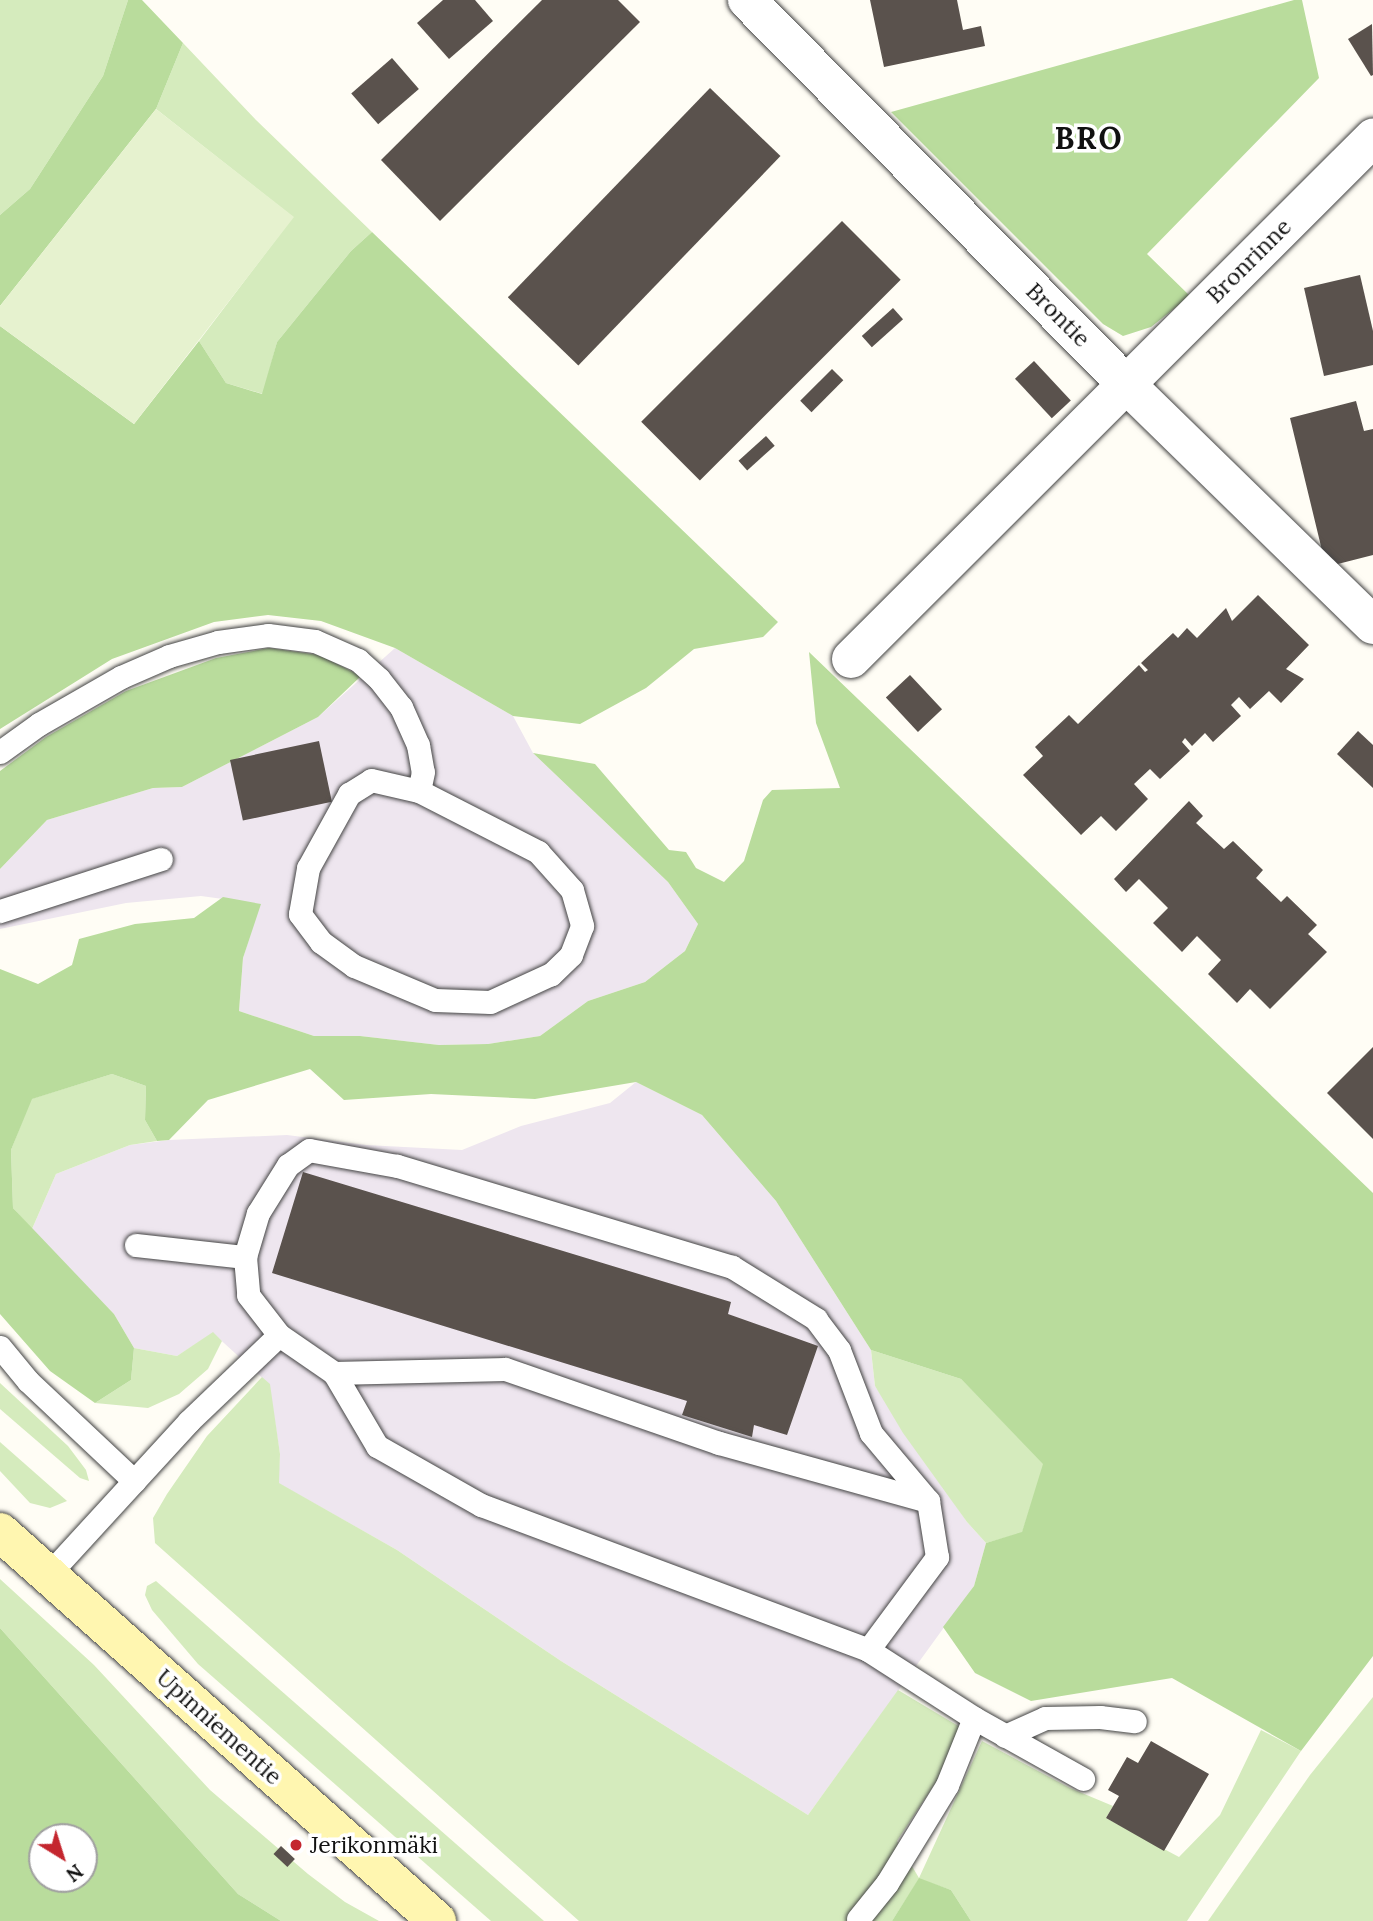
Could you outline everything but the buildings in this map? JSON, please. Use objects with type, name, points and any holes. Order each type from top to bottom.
[{"type":"main road","name":"Upinniementie","points":[[0,1532],[437,1921]]},
{"type":"street","name":"Brontie","points":[[747,0],[1126,384],[1373,625]]},
{"type":"street","name":"Bronrinne","points":[[851,659],[1373,138]]},
{"type":"lane","points":[[0,751],[39,724],[121,677],[169,656],[218,642],[268,635],[315,641],[358,660],[379,679],[401,707],[418,745],[423,772],[419,791]]},
{"type":"lane","points":[[371,780],[419,791],[538,852],[572,890],[582,926],[571,955],[551,974],[490,1002],[435,1000],[354,966],[321,942],[300,914],[309,868],[349,794],[371,780]]},
{"type":"lane","points":[[0,911],[161,859]]},
{"type":"lane","points":[[868,1650],[937,1557],[928,1501],[871,1433],[839,1350],[816,1319],[732,1266],[397,1166],[309,1150],[288,1165],[258,1213],[246,1257],[248,1295],[279,1335],[334,1373],[377,1446],[481,1505],[868,1650],[974,1718],[1083,1779]]},
{"type":"lane","points":[[136,1245],[246,1257]]},
{"type":"lane","points":[[47,1576],[188,1421],[279,1335]]},
{"type":"lane","points":[[0,1347],[28,1381],[134,1481]]},
{"type":"lane","points":[[334,1373],[505,1369],[719,1443],[928,1501]]},
{"type":"lane","points":[[1005,1736],[1045,1718],[1100,1717],[1135,1721]]},
{"type":"lane","points":[[858,1919],[887,1884],[947,1785],[974,1718]]},
{"type":"shaded area","points":[[395,648],[513,716],[533,753],[668,882],[698,924],[685,951],[645,982],[588,1001],[540,1036],[488,1044],[439,1045],[360,1036],[314,1036],[239,1011],[243,958],[260,904],[201,896],[126,903],[0,929],[0,869],[47,820],[153,788],[182,787],[318,717]]},
{"type":"shaded area","points":[[636,1082],[702,1115],[776,1201],[871,1350],[875,1386],[967,1522],[986,1543],[974,1586],[808,1815],[561,1661],[397,1550],[278,1483],[280,1454],[269,1384],[213,1333],[177,1356],[134,1348],[114,1314],[32,1229],[56,1174],[130,1145],[169,1140],[287,1135],[366,1145],[462,1150],[521,1126],[610,1103]]},
{"type":"green space","points":[[0,0],[128,0],[103,76],[30,189],[0,215]]},
{"type":"green space","points":[[128,0],[142,0],[183,43],[156,109],[0,306],[0,215],[30,189],[103,76]]},
{"type":"green space","points":[[1294,0],[1302,0],[1319,78],[1147,254],[1190,296],[1151,327],[1123,336],[1103,324],[891,112]]},
{"type":"green space","points":[[183,43],[256,120],[372,232],[351,251],[277,342],[263,394],[226,383],[199,341],[293,217],[156,109]]},
{"type":"green space","points":[[156,109],[294,217],[134,424],[0,326],[0,306]]},
{"type":"green space","points":[[372,232],[778,622],[763,637],[694,649],[646,688],[580,724],[513,716],[395,648],[321,621],[268,615],[214,622],[112,659],[0,729],[0,326],[134,424],[199,341],[226,383],[262,394],[277,342],[351,251]]},
{"type":"green space","points":[[269,648],[319,655],[361,676],[318,717],[182,787],[153,788],[47,820],[0,869],[0,771],[46,737],[126,691],[216,658]]},
{"type":"green space","points":[[809,652],[1373,1193],[1373,1656],[1301,1751],[1172,1678],[1031,1701],[975,1673],[943,1627],[974,1586],[986,1543],[1022,1532],[1043,1464],[961,1379],[871,1350],[776,1201],[702,1115],[636,1082],[535,1099],[431,1094],[344,1100],[310,1069],[208,1100],[169,1140],[157,1141],[145,1120],[146,1086],[112,1074],[32,1099],[11,1150],[13,1208],[114,1314],[134,1348],[131,1380],[95,1403],[50,1371],[0,1314],[0,969],[38,984],[72,965],[79,939],[135,924],[194,918],[223,897],[261,904],[243,958],[239,1011],[314,1036],[360,1036],[439,1045],[488,1044],[540,1036],[588,1001],[645,982],[685,951],[698,924],[668,882],[533,753],[595,764],[669,850],[686,852],[696,868],[724,882],[744,861],[763,800],[772,790],[840,788],[816,723]]},
{"type":"green space","points":[[112,1074],[146,1086],[145,1120],[157,1141],[130,1145],[56,1174],[32,1229],[13,1208],[11,1150],[31,1099]]},
{"type":"green space","points":[[213,1332],[222,1341],[208,1369],[179,1394],[148,1408],[95,1403],[131,1380],[134,1348],[177,1356]]},
{"type":"green space","points":[[871,1350],[961,1379],[1044,1464],[1022,1533],[986,1543],[967,1522],[903,1433],[875,1386]]},
{"type":"green space","points":[[262,1377],[270,1384],[280,1454],[279,1483],[397,1550],[561,1661],[808,1815],[898,1690],[960,1727],[936,1782],[897,1841],[919,1878],[982,1741],[1070,1788],[1113,1806],[1106,1818],[1179,1857],[1220,1815],[1261,1730],[1301,1751],[1187,1921],[971,1921],[951,1890],[919,1879],[892,1921],[579,1921],[155,1543],[153,1518],[167,1494],[207,1436]]},
{"type":"green space","points":[[0,1383],[68,1446],[86,1470],[89,1481],[80,1478],[0,1409]]},
{"type":"green space","points":[[0,1442],[67,1501],[50,1508],[30,1503],[0,1471]]},
{"type":"green space","points":[[0,1579],[94,1665],[210,1790],[308,1874],[345,1902],[379,1921],[281,1921],[238,1894],[0,1628]]},
{"type":"green space","points":[[156,1581],[544,1921],[491,1921],[198,1664],[152,1610],[145,1595],[147,1586]]},
{"type":"green space","points":[[0,1628],[238,1894],[281,1921],[0,1921]]},
{"type":"green space","points":[[1373,1697],[1373,1921],[1208,1921],[1310,1775]]},
{"type":"green space","points":[[919,1878],[951,1890],[971,1921],[892,1921]]},
{"type":"place","name":"Jerikonmäki","points":[[296,1845]]},
{"type":"district","name":"BRO","points":[[1089,138]]}]
